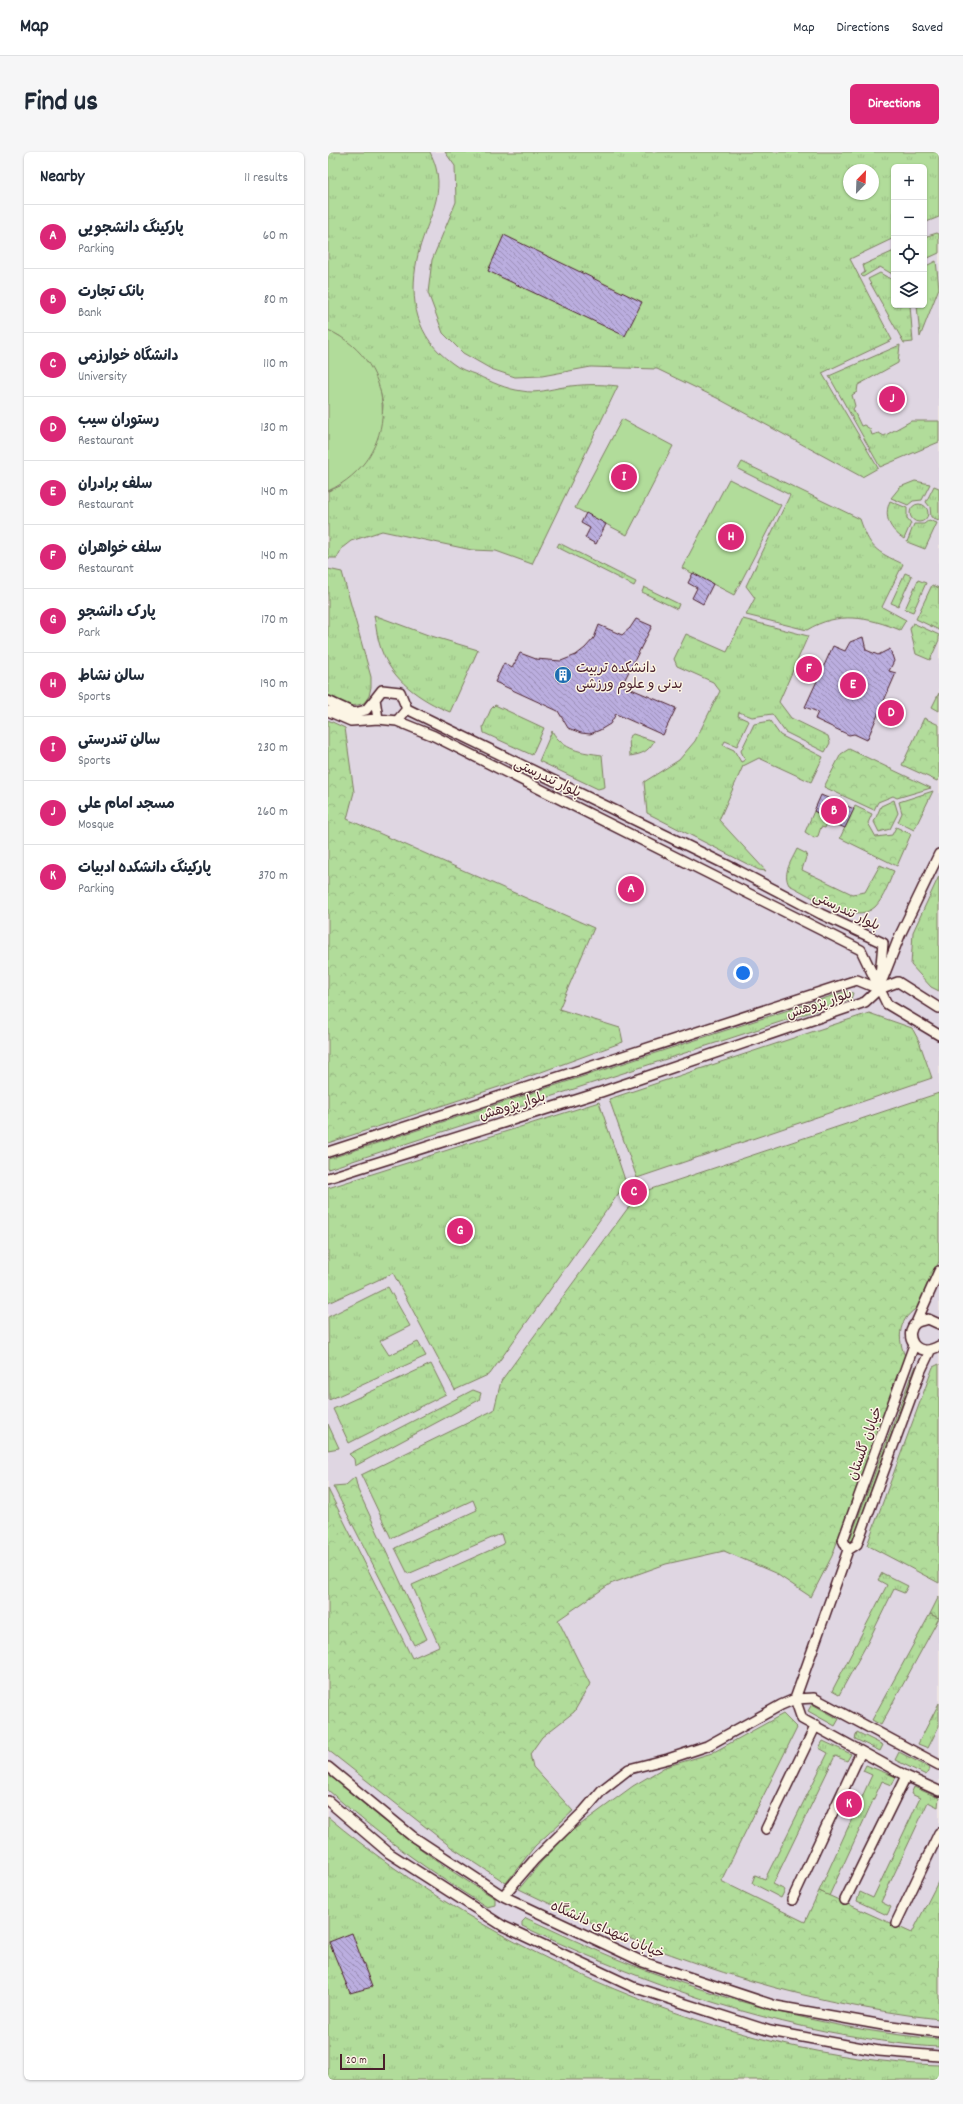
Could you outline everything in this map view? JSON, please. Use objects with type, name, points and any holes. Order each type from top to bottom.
[{"type":"lane","points":[[328,701],[354,713],[366,710],[382,690],[400,692],[406,709],[397,722],[378,719],[351,721],[328,711]]},
{"type":"lane","points":[[375,699],[378,719]]},
{"type":"lane","name":"بلوار تندرستی","points":[[406,709],[735,869],[821,914],[883,943],[878,989]]},
{"type":"lane","name":"بلوار تندرستی","points":[[397,722],[434,736],[861,950],[878,989]]},
{"type":"lane","points":[[878,989],[900,935],[939,854]]},
{"type":"lane","name":"بلوار پژوهش","points":[[328,1152],[857,980],[878,989],[865,1002],[601,1092],[328,1178]]},
{"type":"lane","points":[[878,989],[898,982],[939,1008]]},
{"type":"lane","points":[[878,989],[886,1004],[939,1035]]},
{"type":"lane","points":[[939,1271],[916,1323],[911,1329],[910,1337],[914,1345],[920,1350],[930,1351],[939,1346]]},
{"type":"lane","points":[[916,1323],[928,1319],[939,1324]]},
{"type":"lane","name":"خیابان گلستان","points":[[848,1550],[843,1540],[914,1345]]},
{"type":"lane","name":"خیابان گلستان","points":[[795,1699],[848,1550],[857,1544],[921,1370],[930,1351]]},
{"type":"lane","points":[[503,1896],[534,1860],[584,1811],[602,1790],[629,1769],[668,1759],[708,1746],[781,1705],[795,1699],[814,1698],[939,1765]]},
{"type":"lane","points":[[795,1699],[802,1718],[906,1776],[939,1791]]},
{"type":"lane","points":[[766,1829],[816,1725]]},
{"type":"lane","points":[[792,1900],[861,1752]]},
{"type":"lane","name":"خیابان شهدای دانشگاه","points":[[328,1767],[412,1836],[503,1896],[643,1962],[776,2006],[883,2025],[939,2032]]},
{"type":"lane","points":[[845,1900],[906,1776]]},
{"type":"lane","points":[[328,1801],[389,1853],[503,1926],[633,1987],[770,2031],[879,2051],[939,2056]]},
{"type":"lane","points":[[896,1923],[939,1833]]},
{"type":"shaded area","points":[[328,152],[939,152],[939,2080],[328,2080]]},
{"type":"green space","points":[[328,152],[430,152],[436,167],[438,181],[437,194],[417,259],[414,289],[415,304],[423,330],[430,342],[452,363],[461,369],[499,385],[510,389],[528,392],[538,392],[584,385],[618,386],[532,564],[496,551],[472,550],[382,531],[351,541],[342,548],[337,558],[328,558],[328,491],[340,486],[382,418],[383,405],[380,391],[341,337],[328,330]]},
{"type":"green space","points":[[445,152],[939,152],[939,217],[927,222],[927,164],[891,164],[891,239],[850,259],[892,340],[822,373],[878,468],[862,477],[717,398],[657,369],[591,367],[542,376],[515,377],[491,369],[463,353],[443,333],[428,293],[432,260],[456,202],[455,166]]},
{"type":"green space","points":[[937,233],[939,234],[939,253],[927,259],[927,236]]},
{"type":"green space","points":[[891,252],[891,273],[880,267],[863,277],[861,275],[865,272],[863,265]]},
{"type":"green space","points":[[936,261],[939,288],[920,337],[917,308],[927,308],[927,266]]},
{"type":"green space","points":[[880,273],[891,279],[891,308],[910,308],[913,342],[904,343],[868,279]]},
{"type":"green space","points":[[328,330],[352,345],[369,364],[379,387],[382,410],[379,434],[369,457],[352,476],[328,491]]},
{"type":"green space","points":[[900,345],[898,363],[858,385],[857,392],[852,395],[855,406],[853,409],[861,426],[864,425],[870,429],[872,435],[879,433],[884,436],[911,421],[939,421],[939,442],[880,467],[829,376]]},
{"type":"green space","points":[[622,419],[673,446],[627,535],[575,508]]},
{"type":"green space","points":[[742,462],[860,519],[867,536],[875,548],[886,556],[903,564],[882,607],[906,620],[900,630],[865,619],[842,618],[830,620],[807,630],[746,615],[755,598],[746,586],[790,495],[738,469]]},
{"type":"green space","points":[[729,479],[781,505],[734,595],[682,568]]},
{"type":"green space","points":[[915,481],[930,484],[922,500],[913,501],[908,505],[891,498],[900,487]]},
{"type":"green space","points":[[934,486],[939,488],[939,520],[931,517],[930,507],[926,502]]},
{"type":"green space","points":[[890,501],[907,508],[907,518],[911,523],[904,539],[895,532],[889,523],[887,512]]},
{"type":"green space","points":[[919,504],[925,507],[928,513],[925,519],[919,522],[913,519],[910,513],[913,507]]},
{"type":"green space","points":[[929,520],[937,523],[925,549],[907,542],[914,524],[924,524]]},
{"type":"green space","points":[[559,543],[636,582],[634,586],[557,547]]},
{"type":"green space","points":[[328,569],[342,572],[371,677],[369,696],[364,703],[358,705],[350,706],[328,696]]},
{"type":"green space","points":[[905,573],[912,576],[898,606],[891,603]]},
{"type":"green space","points":[[918,580],[926,583],[913,612],[905,609]]},
{"type":"green space","points":[[932,585],[939,588],[939,630],[916,619]]},
{"type":"green space","points":[[644,587],[679,604],[677,609],[642,592]]},
{"type":"green space","points":[[374,615],[428,635],[478,650],[450,712],[428,701],[408,688],[392,670],[381,649]]},
{"type":"green space","points":[[743,619],[808,636],[779,702],[791,718],[828,736],[830,743],[825,752],[785,732],[772,714],[752,717],[739,712],[738,716],[749,721],[737,746],[725,741],[723,745],[734,750],[741,762],[745,760],[741,751],[754,724],[770,721],[780,735],[823,757],[811,782],[759,758],[743,766],[719,820],[766,871],[759,870],[647,813],[644,782],[679,760],[695,741],[720,691],[713,682],[677,666],[674,659],[686,634],[727,652]]},
{"type":"green space","points":[[913,623],[939,635],[939,640],[930,660],[916,654],[910,629]]},
{"type":"green space","points":[[939,693],[939,711],[932,707]]},
{"type":"green space","points":[[495,705],[544,728],[532,755],[484,733],[483,727],[491,709]]},
{"type":"green space","points":[[924,718],[939,725],[939,778],[937,781],[902,765]]},
{"type":"green space","points":[[328,720],[345,728],[354,792],[347,819],[594,928],[559,1009],[620,1028],[623,1042],[514,1082],[328,1143]]},
{"type":"green space","points":[[552,731],[562,743],[568,747],[602,755],[605,787],[598,789],[539,761]]},
{"type":"green space","points":[[633,734],[654,741],[644,752],[630,756],[629,737]]},
{"type":"green space","points":[[849,749],[931,788],[897,798],[893,796],[878,802],[874,810],[824,787],[841,754]]},
{"type":"green space","points":[[933,791],[914,830],[898,822],[902,813],[899,802]]},
{"type":"green space","points":[[894,800],[898,813],[890,829],[879,832],[874,822],[881,806]]},
{"type":"green space","points":[[855,806],[872,814],[868,823],[876,837],[892,835],[896,827],[911,834],[897,866],[840,838]]},
{"type":"green space","points":[[814,811],[825,817],[824,819],[828,821],[825,828],[821,827],[818,836],[814,838],[805,832]]},
{"type":"green space","points":[[797,849],[807,854],[802,870],[852,894],[865,892],[880,865],[894,871],[884,895],[875,907],[866,912],[856,913],[844,911],[832,907],[789,885],[787,880],[787,871]]},
{"type":"green space","points":[[939,876],[939,991],[931,987],[911,965],[913,932]]},
{"type":"green space","points":[[847,991],[853,993],[851,999],[328,1169],[328,1159]]},
{"type":"green space","points":[[869,1013],[912,1028],[919,1041],[932,1078],[637,1178],[609,1099]]},
{"type":"green space","points":[[939,1093],[939,1261],[924,1304],[916,1308],[905,1319],[902,1326],[901,1340],[905,1356],[832,1556],[811,1597],[775,1573],[724,1551],[666,1564],[610,1584],[558,1620],[590,1684],[574,1712],[542,1737],[530,1754],[533,1767],[573,1811],[535,1846],[506,1883],[451,1847],[328,1750],[328,1489],[412,1658],[439,1646],[412,1585],[504,1544],[501,1534],[408,1574],[395,1548],[477,1510],[473,1500],[391,1538],[361,1475],[494,1410],[501,1381],[639,1193]]},
{"type":"green space","points":[[599,1102],[626,1183],[490,1374],[455,1390],[393,1273],[328,1303],[328,1188]]},
{"type":"green space","points":[[388,1287],[410,1326],[380,1341],[389,1355],[418,1342],[426,1356],[329,1400],[328,1317]]},
{"type":"green space","points":[[431,1364],[446,1394],[349,1443],[333,1409]]},
{"type":"green space","points":[[939,1364],[939,1583],[867,1545],[933,1367]]},
{"type":"green space","points":[[916,1366],[853,1540],[850,1542],[914,1368]]},
{"type":"green space","points":[[473,1390],[481,1393],[479,1400],[355,1466],[354,1459],[349,1454]]},
{"type":"green space","points":[[328,1424],[339,1448],[328,1450]]},
{"type":"green space","points":[[355,1477],[358,1490],[427,1639],[414,1645],[333,1486],[346,1485]]},
{"type":"green space","points":[[882,1573],[908,1586],[904,1593],[894,1589],[868,1642],[839,1695],[832,1691],[887,1585],[878,1580]]},
{"type":"green space","points":[[939,1596],[939,1618],[930,1614]]},
{"type":"green space","points":[[930,1614],[939,1618],[881,1725],[872,1720]]},
{"type":"green space","points":[[939,1703],[939,1726],[928,1748],[918,1744]]},
{"type":"green space","points":[[812,1704],[839,1719],[835,1726],[808,1711]]},
{"type":"green space","points":[[783,1714],[797,1728],[721,1881],[805,1922],[819,1891],[912,1933],[939,1880],[939,2019],[829,2001],[776,1988],[723,1972],[672,1955],[620,1935],[519,1889],[541,1862],[569,1833],[633,1786],[665,1767],[712,1753]]},
{"type":"green space","points":[[857,1732],[883,1745],[880,1751],[855,1739]]},
{"type":"green space","points":[[823,1741],[851,1754],[847,1761],[835,1756],[773,1884],[785,1890],[781,1898],[752,1883],[755,1875],[765,1879],[828,1753],[819,1748]]},
{"type":"green space","points":[[899,1752],[930,1768],[926,1775],[895,1760]]},
{"type":"green space","points":[[866,1765],[896,1777],[892,1785],[882,1781],[829,1896],[819,1891],[872,1775],[863,1771]]},
{"type":"green space","points":[[328,1774],[408,1840],[495,1898],[495,1905],[487,1907],[445,1881],[385,1837],[328,1790]]},
{"type":"green space","points":[[914,1787],[939,1798],[938,1807],[928,1802],[881,1902],[891,1907],[887,1915],[857,1901],[860,1892],[873,1898],[920,1798],[911,1794]]},
{"type":"green space","points":[[328,1817],[392,1866],[461,1911],[536,1953],[614,1989],[695,2019],[777,2043],[859,2058],[939,2065],[939,2080],[328,2080]]},
{"type":"green space","points":[[526,1918],[632,1965],[719,1995],[791,2015],[828,2023],[865,2030],[939,2039],[939,2047],[880,2041],[804,2027],[721,2005],[640,1977],[561,1944],[522,1926],[522,1922]]},
{"type":"building","points":[[504,235],[642,302],[625,336],[488,271]]},
{"type":"building","points":[[586,513],[606,524],[596,544],[585,538],[590,528],[581,523]]},
{"type":"building","points":[[693,573],[713,584],[703,604],[692,598],[697,588],[688,583]]},
{"type":"building","name":"دانشکده تربیت بدنی و علوم ورزشی","points":[[636,619],[652,626],[622,685],[676,708],[663,735],[616,714],[610,724],[600,730],[590,734],[581,733],[568,728],[558,711],[495,682],[504,663],[512,668],[520,653],[536,659],[561,661],[576,655],[585,648],[594,638],[599,625],[622,635],[630,628]]},
{"type":"building","points":[[863,637],[866,650],[878,655],[890,649],[894,661],[889,671],[896,673],[867,740],[854,734],[849,735],[815,719],[818,712],[805,707],[833,646],[845,651],[850,642]]},
{"type":"building","points":[[821,795],[854,809],[845,828],[824,819],[825,817],[814,811]]},
{"type":"building","points":[[352,1933],[372,1987],[350,1993],[329,1942]]},
{"type":"place","name":"مسجد امام علی","points":[[892,399]]},
{"type":"place","name":"سالن تندرستی","points":[[624,477]]},
{"type":"place","name":"سالن نشاط","points":[[731,537]]},
{"type":"place","name":"سلف خواهران","points":[[809,669]]},
{"type":"place","name":"دانشکده تربیت بدنی و علوم ورزشی","points":[[563,675]]},
{"type":"place","name":"سلف برادران","points":[[853,685]]},
{"type":"place","name":"رستوران سیب","points":[[891,713]]},
{"type":"place","name":"بانک تجارت","points":[[834,811]]},
{"type":"place","name":"پارکینگ دانشجویی","points":[[631,889]]},
{"type":"place","name":"دانشگاه خوارزمی","points":[[634,1192]]},
{"type":"place","name":"پارک دانشجو","points":[[460,1231]]},
{"type":"place","name":"پارکینگ دانشکده ادبیات","points":[[849,1804]]}]
